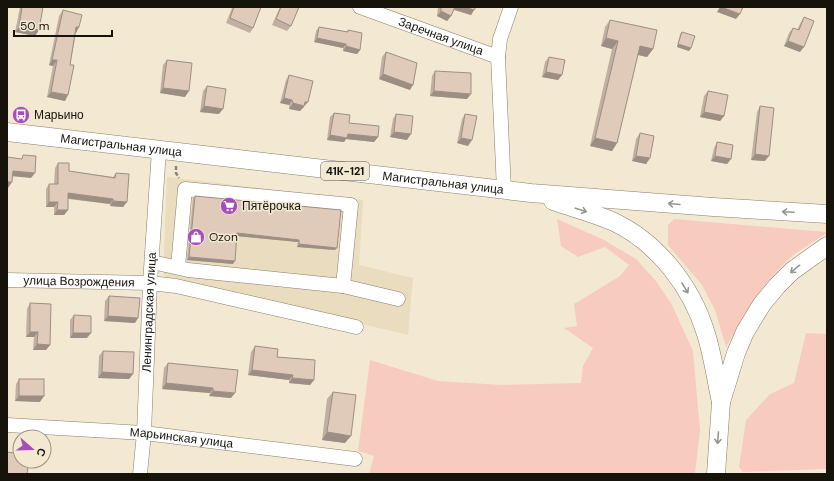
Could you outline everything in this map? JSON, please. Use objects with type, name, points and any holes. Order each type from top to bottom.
[{"type":"main road","name":"Магистральная улица","points":[[7,132],[504,190],[713,208],[827,214]]},
{"type":"main road","points":[[531,192],[614,222],[635,234],[662,257],[689,294],[706,333],[721,402]]},
{"type":"main road","points":[[716,474],[721,402],[736,353],[745,332],[762,304],[792,271],[827,246]]},
{"type":"street","name":"Заречная улица","points":[[360,7],[498,57]]},
{"type":"street","points":[[504,190],[498,57],[500,40],[511,7]]},
{"type":"street","name":"Ленинградская улица","points":[[140,474],[144,433],[150,283],[159,150]]},
{"type":"street","points":[[178,268],[185,189],[351,205],[343,286]]},
{"type":"street","points":[[152,262],[178,268],[343,286],[398,299]]},
{"type":"street","name":"улица Возрождения","points":[[7,280],[150,283],[176,286],[356,327]]},
{"type":"street","name":"Марьинская улица","points":[[7,425],[144,433],[355,459]]},
{"type":"shaded area","points":[[167,177],[363,200],[359,265],[413,278],[408,335],[163,276]]},
{"type":"shaded area","points":[[557,219],[604,240],[636,259],[656,281],[672,305],[693,351],[700,431],[695,474],[369,474],[374,456],[358,451],[370,360],[438,381],[502,385],[581,383],[583,366],[593,348],[564,328],[577,326],[574,304],[620,276],[629,265],[605,247],[578,257],[561,246]]},
{"type":"shaded area","points":[[674,219],[827,233],[791,257],[772,277],[755,299],[726,347],[715,310],[702,285],[668,245],[668,225]]},
{"type":"shaded area","points":[[806,333],[827,334],[827,474],[826,469],[743,472],[739,467],[746,420],[770,394],[794,383]]},
{"type":"building","points":[[22,7],[43,7],[39,30],[19,27]]},
{"type":"building","points":[[234,7],[261,7],[253,28],[230,18]]},
{"type":"building","points":[[281,7],[299,7],[291,26],[276,19]]},
{"type":"building","points":[[441,7],[455,7],[451,16],[441,11]]},
{"type":"building","points":[[465,7],[476,7],[474,10]]},
{"type":"building","points":[[721,7],[743,7],[740,14]]},
{"type":"building","points":[[63,10],[82,15],[79,27],[76,27],[70,65],[74,65],[68,95],[51,92],[57,60],[52,60]]},
{"type":"building","points":[[804,17],[814,21],[804,47],[788,41],[793,28],[799,30]]},
{"type":"building","points":[[610,20],[657,30],[653,49],[640,46],[617,143],[595,138],[618,41],[606,38]]},
{"type":"building","points":[[319,27],[362,33],[360,50],[346,46],[346,44],[317,38]]},
{"type":"building","points":[[682,32],[695,36],[691,48],[678,44]]},
{"type":"building","points":[[386,52],[417,63],[413,85],[383,74]]},
{"type":"building","points":[[549,57],[565,60],[562,75],[546,72]]},
{"type":"building","points":[[167,60],[192,63],[189,91],[163,88]]},
{"type":"building","points":[[435,71],[471,73],[471,94],[434,91]]},
{"type":"building","points":[[289,75],[313,81],[308,102],[305,102],[304,106],[293,103],[292,100],[284,98]]},
{"type":"building","points":[[207,86],[226,89],[223,109],[204,106]]},
{"type":"building","points":[[708,91],[728,95],[724,116],[704,112]]},
{"type":"building","points":[[760,106],[774,108],[769,156],[755,154]]},
{"type":"building","points":[[334,113],[350,115],[349,123],[379,126],[378,137],[348,134],[347,138],[330,135]]},
{"type":"building","points":[[396,114],[413,116],[411,134],[394,132]]},
{"type":"building","points":[[465,114],[477,116],[472,140],[461,138]]},
{"type":"building","points":[[640,133],[654,136],[650,158],[636,156]]},
{"type":"building","points":[[717,142],[733,145],[731,159],[715,156]]},
{"type":"building","points":[[23,155],[36,156],[35,173],[13,171],[12,182],[7,182],[7,157],[22,159]]},
{"type":"building","points":[[58,163],[69,163],[69,171],[115,178],[116,173],[129,174],[127,202],[68,193],[68,210],[57,210],[58,202],[49,202],[49,184],[58,184]]},
{"type":"building","points":[[195,196],[341,210],[337,248],[299,244],[299,240],[237,233],[235,261],[189,257]]},
{"type":"building","points":[[109,296],[140,298],[138,318],[108,316]]},
{"type":"building","points":[[30,303],[51,304],[50,345],[37,344],[38,332],[30,332]]},
{"type":"building","points":[[74,315],[91,316],[91,333],[73,333]]},
{"type":"building","points":[[255,346],[278,349],[277,357],[315,360],[314,380],[292,378],[293,375],[252,370]]},
{"type":"building","points":[[103,351],[134,352],[133,374],[102,372]]},
{"type":"building","points":[[168,363],[238,370],[235,393],[213,391],[213,388],[166,383]]},
{"type":"building","points":[[19,379],[44,379],[44,396],[19,396]]},
{"type":"building","points":[[333,392],[356,395],[351,436],[327,432]]},
{"type":"building","points":[[7,452],[12,453],[12,469],[28,469],[27,474],[7,474]]},
{"type":"place","name":"Марьино","points":[[21,115]]},
{"type":"place","name":"Пятёрочка","points":[[229,206]]},
{"type":"place","name":"Ozon","points":[[196,237]]}]
